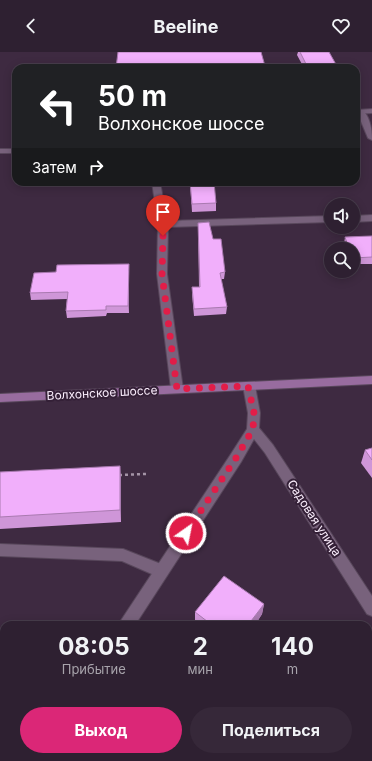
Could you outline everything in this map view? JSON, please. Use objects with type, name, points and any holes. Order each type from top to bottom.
[{"type":"main road","name":"Волхонское шоссе","points":[[0,398],[372,380]]},
{"type":"street","points":[[360,112],[372,111]]},
{"type":"street","points":[[360,114],[372,138]]},
{"type":"street","points":[[0,151],[12,151]]},
{"type":"street","points":[[157,186],[163,224],[162,274],[177,389]]},
{"type":"street","points":[[360,219],[372,218]]},
{"type":"street","points":[[163,224],[324,219]]},
{"type":"street","points":[[129,621],[236,458],[253,429],[254,413],[248,386]]},
{"type":"street","name":"Садовая улица","points":[[253,429],[269,449],[372,609]]},
{"type":"street","points":[[0,550],[123,555],[161,571]]},
{"type":"path","points":[[115,475],[146,474]]},
{"type":"building","points":[[118,52],[261,52],[264,64],[116,64]]},
{"type":"building","points":[[300,52],[329,52],[336,64],[306,64]]},
{"type":"building","points":[[190,186],[214,186],[216,203],[192,204]]},
{"type":"building","points":[[209,222],[213,239],[221,239],[225,272],[220,273],[227,307],[194,309],[192,287],[200,287],[198,223]]},
{"type":"building","points":[[372,236],[372,257],[360,258],[360,242],[347,242],[345,237]]},
{"type":"building","points":[[129,264],[128,306],[106,306],[106,310],[66,311],[68,292],[30,293],[34,273],[56,272],[57,265]]},
{"type":"building","points":[[372,448],[372,460],[365,450]]},
{"type":"building","points":[[120,466],[120,510],[0,517],[0,472]]},
{"type":"building","points":[[224,576],[264,604],[251,621],[207,621],[195,612]]},
{"type":"route","points":[[163,236],[162,274],[177,389],[248,386],[254,413],[253,429],[236,458],[186,533]]}]
